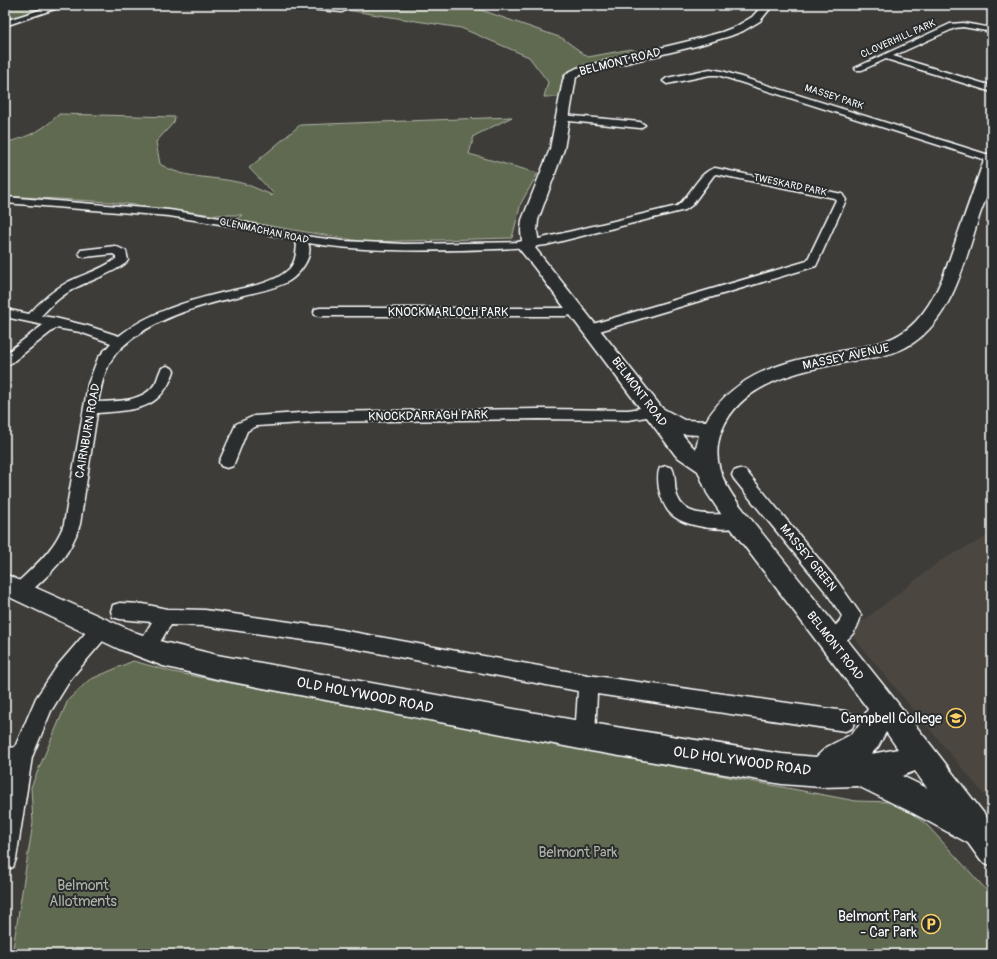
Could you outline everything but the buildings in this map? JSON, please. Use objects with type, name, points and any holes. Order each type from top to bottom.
[{"type":"main road","name":"BELMONT ROAD","points":[[768,5],[756,19],[739,29],[726,34],[571,75],[557,149],[530,220],[527,244],[684,451],[706,466],[710,478],[721,498],[738,521],[921,755],[986,842]]},
{"type":"main road","name":"MASSEY AVENUE","points":[[706,466],[707,451],[713,426],[721,412],[734,398],[756,382],[787,370],[832,359],[892,348],[912,334],[936,309],[950,283],[990,167]]},
{"type":"main road","points":[[654,411],[668,421],[682,428],[701,428],[713,426]]},
{"type":"main road","name":"OLD HOLYWOOD ROAD","points":[[12,587],[101,630],[146,648],[176,657],[217,667],[585,736],[782,769],[821,772],[860,771],[896,764],[921,755]]},
{"type":"main road","points":[[821,772],[837,757],[860,745],[868,737],[883,708]]},
{"type":"main road","points":[[860,771],[922,801],[986,842]]},
{"type":"street","points":[[5,24],[62,5]]},
{"type":"street","points":[[287,5],[342,10]]},
{"type":"street","name":"CLOVERHILL PARK","points":[[859,68],[958,24],[992,30]]},
{"type":"street","points":[[886,56],[992,89]]},
{"type":"street","name":"MASSEY PARK","points":[[668,81],[710,72],[719,73],[990,167]]},
{"type":"street","points":[[562,118],[640,125]]},
{"type":"street","name":"TWESKARD PARK","points":[[527,244],[546,242],[681,208],[688,203],[710,173],[715,171],[831,194],[838,196],[841,200],[812,262],[802,267],[591,329]]},
{"type":"street","name":"GLENMACHAN ROAD","points":[[5,200],[169,213],[239,224],[297,238],[342,245],[404,248],[527,244]]},
{"type":"street","name":"CAIRNBURN ROAD","points":[[12,587],[54,558],[66,541],[72,524],[98,374],[105,358],[119,342],[157,319],[177,310],[268,285],[289,276],[298,267],[302,252],[303,245],[297,238]]},
{"type":"street","points":[[32,318],[47,302],[71,286],[110,270],[122,260],[122,254],[115,250],[85,253]]},
{"type":"street","name":"KNOCKMARLOCH PARK","points":[[320,312],[566,312],[576,310]]},
{"type":"street","points":[[5,313],[83,328],[119,342]]},
{"type":"street","points":[[5,361],[55,322]]},
{"type":"street","points":[[91,408],[121,406],[145,401],[157,393],[165,383],[167,371]]},
{"type":"street","name":"KNOCKDARRAGH PARK","points":[[227,462],[241,428],[254,421],[316,417],[539,414],[628,415],[654,411]]},
{"type":"street","points":[[666,472],[667,489],[671,501],[676,508],[683,513],[704,520],[738,521]]},
{"type":"street","name":"MASSEY GREEN","points":[[740,475],[832,587],[852,615],[849,626],[830,640]]},
{"type":"street","points":[[120,611],[143,612],[167,617],[205,618],[325,635],[588,684],[845,721]]},
{"type":"street","points":[[146,648],[159,626],[167,617]]},
{"type":"street","points":[[5,859],[13,758],[43,705],[65,671],[101,630]]},
{"type":"street","points":[[585,736],[588,684]]},
{"type":"shaded area","name":"Campbell College","points":[[992,534],[992,804],[849,632],[940,561]]},
{"type":"green space","points":[[5,5],[58,5],[5,22]]},
{"type":"green space","points":[[344,5],[417,5],[481,10],[562,38],[588,57],[631,49],[641,53],[574,70],[564,74],[559,97],[544,97],[548,82],[529,57],[461,28],[340,9]]},
{"type":"green space","points":[[59,114],[175,117],[174,122],[156,142],[160,164],[169,169],[188,175],[241,183],[270,194],[271,196],[274,194],[249,168],[300,125],[512,117],[474,136],[469,154],[538,173],[521,203],[512,238],[365,242],[235,220],[242,215],[214,215],[110,202],[5,196],[5,143],[34,133]]},
{"type":"green space","name":"Belmont Park","points":[[133,661],[173,672],[856,801],[897,802],[927,825],[992,896],[992,954],[12,954],[33,823],[31,787],[68,700],[89,680]]},
{"type":"place","name":"Campbell College","points":[[956,718]]},
{"type":"place","name":"Belmont Park - Car Park","points":[[931,924]]},
{"type":"park label","name":"Belmont Allotments","points":[[83,894]]}]
